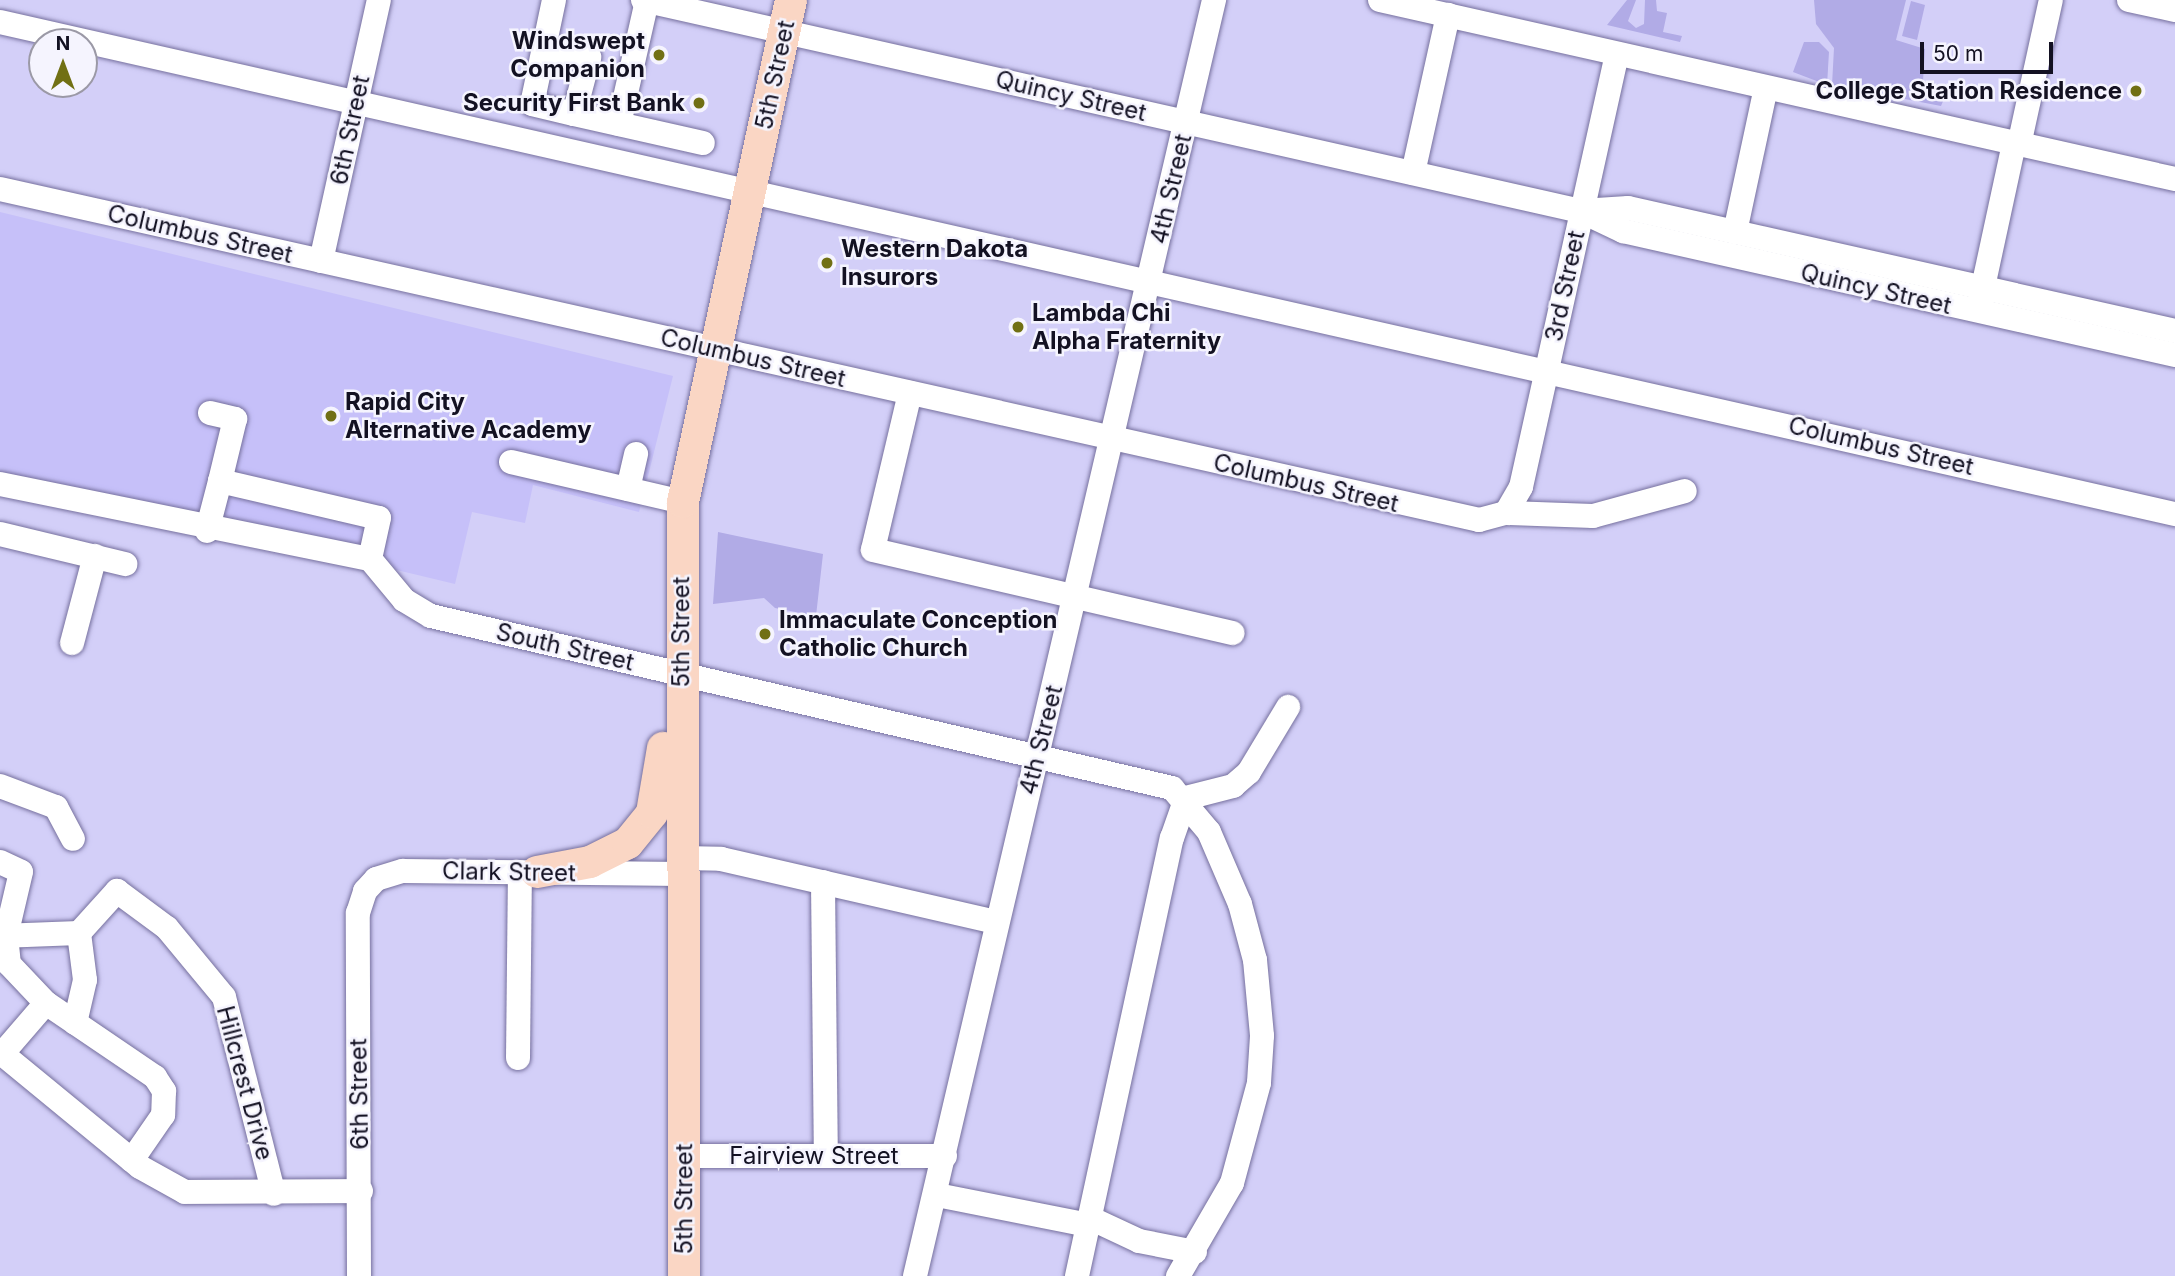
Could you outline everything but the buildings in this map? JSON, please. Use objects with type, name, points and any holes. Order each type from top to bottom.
[{"type":"main road","name":"5th Street","points":[[684,1276],[680,686],[683,502],[713,349],[791,0]]},
{"type":"main road","points":[[528,872],[612,854],[641,829],[660,789],[664,737],[680,686]]},
{"type":"street","name":"6th Street","points":[[321,261],[379,0]]},
{"type":"street","points":[[554,0],[532,104],[703,143]]},
{"type":"street","points":[[619,124],[645,0]]},
{"type":"street","name":"Quincy Street","points":[[645,0],[1581,211],[1623,231],[2175,355]]},
{"type":"street","name":"4th Street","points":[[915,1276],[937,1195],[1037,752],[1116,438],[1214,0]]},
{"type":"street","points":[[1380,0],[2175,179]]},
{"type":"street","points":[[1977,312],[2051,0]]},
{"type":"street","points":[[2129,0],[2175,10]]},
{"type":"street","points":[[1413,173],[1448,15]]},
{"type":"street","name":"Columbus Street","points":[[0,22],[2175,514]]},
{"type":"street","points":[[543,49],[589,57],[574,114]]},
{"type":"street","name":"3rd Street","points":[[1506,513],[1521,487],[1617,55]]},
{"type":"street","points":[[1735,232],[1766,88]]},
{"type":"street","name":"Columbus Street","points":[[0,189],[1116,438],[1463,519],[1506,513],[1593,516],[1685,491]]},
{"type":"street","name":"Quincy Street","points":[[1581,211],[1628,208],[2175,331]]},
{"type":"street","points":[[910,393],[873,550],[1233,633]]},
{"type":"street","points":[[207,531],[235,419],[210,413]]},
{"type":"street","points":[[628,489],[636,454]]},
{"type":"street","points":[[511,462],[683,502]]},
{"type":"street","points":[[0,485],[207,531],[370,559],[379,518],[220,481]]},
{"type":"street","points":[[0,534],[125,564]]},
{"type":"street","points":[[72,643],[95,556]]},
{"type":"street","name":"South Street","points":[[370,559],[416,611],[680,686],[1037,752],[1152,781],[1186,798]]},
{"type":"street","points":[[1186,798],[1233,786],[1249,772],[1288,707]]},
{"type":"street","points":[[0,786],[56,807],[73,839]]},
{"type":"street","points":[[1077,1276],[1172,838],[1186,798]]},
{"type":"street","points":[[1178,1276],[1195,1252],[1232,1183],[1248,1134],[1262,1036],[1247,925],[1213,841],[1186,798]]},
{"type":"street","name":"Clark Street","points":[[358,913],[365,891],[388,873],[528,872],[682,866],[721,859],[997,922]]},
{"type":"street","points":[[0,862],[20,872],[21,891],[3,936],[9,964],[46,1003],[155,1077],[164,1091],[163,1115],[132,1160]]},
{"type":"street","points":[[518,1058],[528,872]]},
{"type":"street","points":[[823,882],[826,1156]]},
{"type":"street","name":"Hillcrest Drive","points":[[79,933],[117,891],[167,929],[224,997],[274,1194]]},
{"type":"street","name":"6th Street","points":[[358,913],[359,1276]]},
{"type":"street","points":[[3,936],[79,933],[85,979],[75,1023]]},
{"type":"street","points":[[1,1053],[46,1003]]},
{"type":"street","name":"Hillcrest Drive","points":[[1,1053],[132,1160],[185,1192],[274,1194],[360,1191]]},
{"type":"street","name":"Fairview Street","points":[[684,1156],[945,1156]]},
{"type":"street","points":[[937,1195],[1089,1221],[1139,1241],[1195,1252]]},
{"type":"shaded area","points":[[1627,0],[1636,0],[1628,21],[1636,28],[1644,24],[1645,0],[1656,0],[1657,11],[1667,13],[1663,32],[1682,36],[1680,42],[1607,25]]},
{"type":"shaded area","points":[[1814,0],[1906,0],[1896,40],[1925,49],[1923,81],[1949,87],[1941,106],[1832,85],[1834,48],[1816,24]]},
{"type":"shaded area","points":[[1911,1],[1925,5],[1917,40],[1902,36]]},
{"type":"shaded area","points":[[1804,42],[1819,42],[1829,52],[1827,85],[1793,72]]},
{"type":"shaded area","name":"Rapid City Alternative Academy","points":[[0,212],[673,376],[639,512],[533,485],[525,523],[472,512],[455,584],[0,475]]},
{"type":"shaded area","points":[[718,532],[823,554],[816,616],[775,608],[764,598],[713,604]]},
{"type":"place","name":"Windswept Companion","points":[[659,55]]},
{"type":"place","name":"College Station Residence","points":[[2136,91]]},
{"type":"place","name":"Security First Bank","points":[[699,103]]},
{"type":"place","name":"Western Dakota Insurors","points":[[827,263]]},
{"type":"place","name":"Lambda Chi Alpha Fraternity","points":[[1018,327]]},
{"type":"place","name":"Rapid City Alternative Academy","points":[[331,416]]},
{"type":"place","name":"Immaculate Conception Catholic Church","points":[[765,634]]}]
